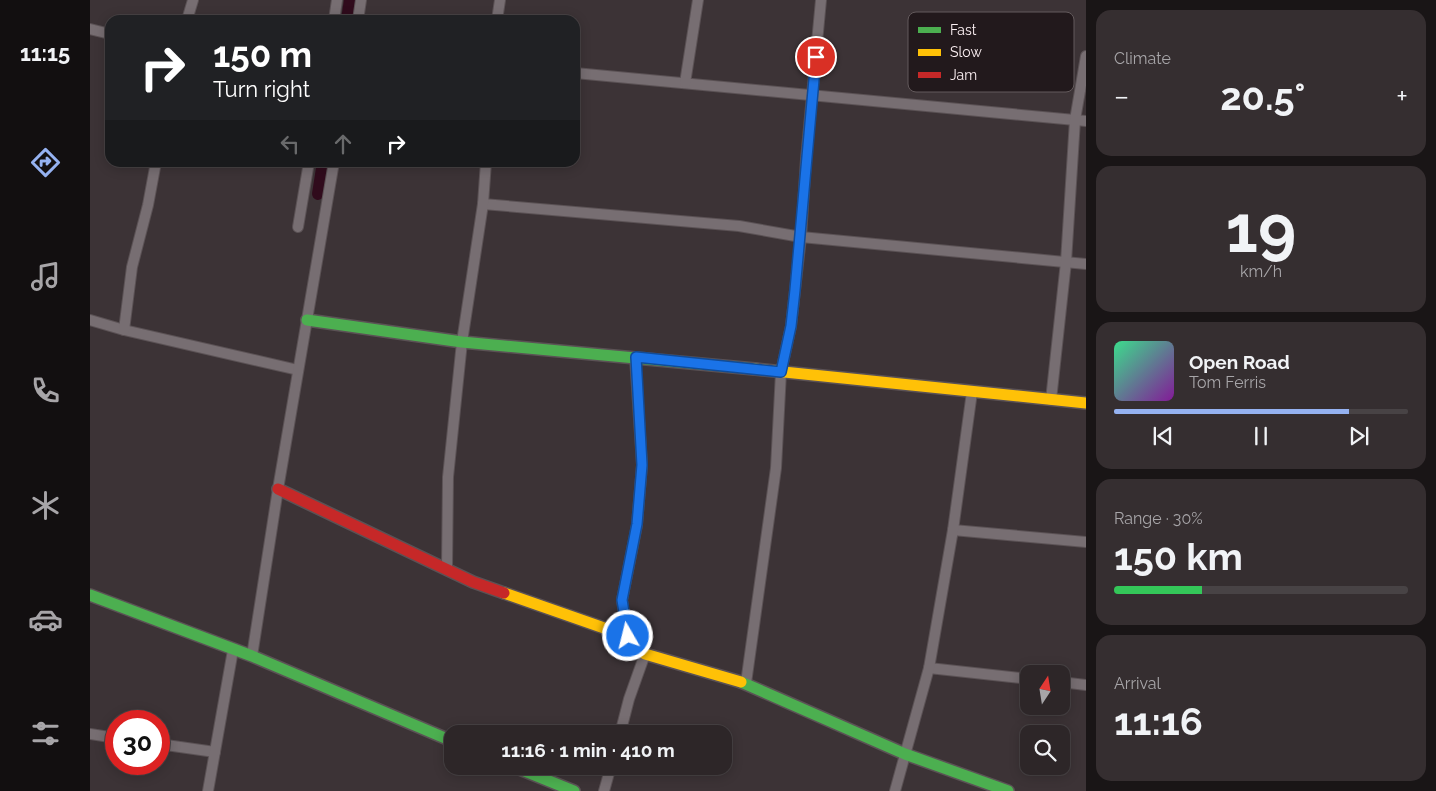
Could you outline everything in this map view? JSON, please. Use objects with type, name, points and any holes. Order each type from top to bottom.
[{"type":"street","points":[[188,15],[193,0]]},
{"type":"street","points":[[335,15],[337,0]]},
{"type":"street","points":[[359,15],[361,0]]},
{"type":"street","points":[[498,15],[500,0]]},
{"type":"street","points":[[685,83],[698,0]]},
{"type":"street","points":[[746,683],[776,468],[781,372],[791,326],[801,237],[806,159],[821,0]]},
{"type":"street","points":[[90,29],[105,33]]},
{"type":"street","points":[[1051,400],[1081,121],[1086,56]]},
{"type":"street","points":[[580,73],[1081,121]]},
{"type":"street","points":[[124,330],[132,267],[148,205],[155,167]]},
{"type":"street","points":[[298,227],[308,167]]},
{"type":"street","points":[[252,656],[278,489],[333,167]]},
{"type":"street","points":[[447,569],[448,477],[462,342],[483,204],[486,167]]},
{"type":"street","points":[[483,204],[739,226],[801,237],[1086,264]]},
{"type":"street","points":[[90,320],[124,330],[298,370]]},
{"type":"street","points":[[307,320],[462,342],[636,357],[1086,403]]},
{"type":"street","points":[[628,636],[622,600],[637,524],[642,465],[636,357]]},
{"type":"street","points":[[895,791],[928,668],[953,530],[972,392]]},
{"type":"street","points":[[278,489],[473,582],[628,636],[645,654],[746,683],[905,754],[1008,791]]},
{"type":"street","points":[[953,530],[1086,542]]},
{"type":"street","points":[[90,595],[252,656],[444,738]]},
{"type":"street","points":[[208,791],[233,650]]},
{"type":"street","points":[[622,725],[629,699],[645,654]]},
{"type":"street","points":[[928,668],[1020,678]]},
{"type":"street","points":[[1070,683],[1086,685]]},
{"type":"street","points":[[90,734],[105,736]]},
{"type":"street","points":[[170,746],[215,752]]},
{"type":"street","points":[[534,775],[574,791]]},
{"type":"street","points":[[604,791],[608,775]]},
{"type":"waterway","points":[[348,15],[350,0]]},
{"type":"waterway","points":[[318,194],[322,167]]},
{"type":"traffic: fast","points":[[307,320],[462,342],[755,369]]},
{"type":"traffic: fast","points":[[90,595],[252,656],[444,738]]},
{"type":"traffic: fast","points":[[741,682],[905,754],[1008,791]]},
{"type":"traffic: fast","points":[[534,775],[574,791]]},
{"type":"traffic: slow","points":[[755,369],[1086,403]]},
{"type":"traffic: slow","points":[[504,593],[627,636],[645,654],[741,682]]},
{"type":"traffic: jam","points":[[278,489],[473,582],[504,593]]},
{"type":"route","points":[[628,636],[622,600],[637,524],[642,465],[636,357],[781,372],[791,326],[816,57]]}]
